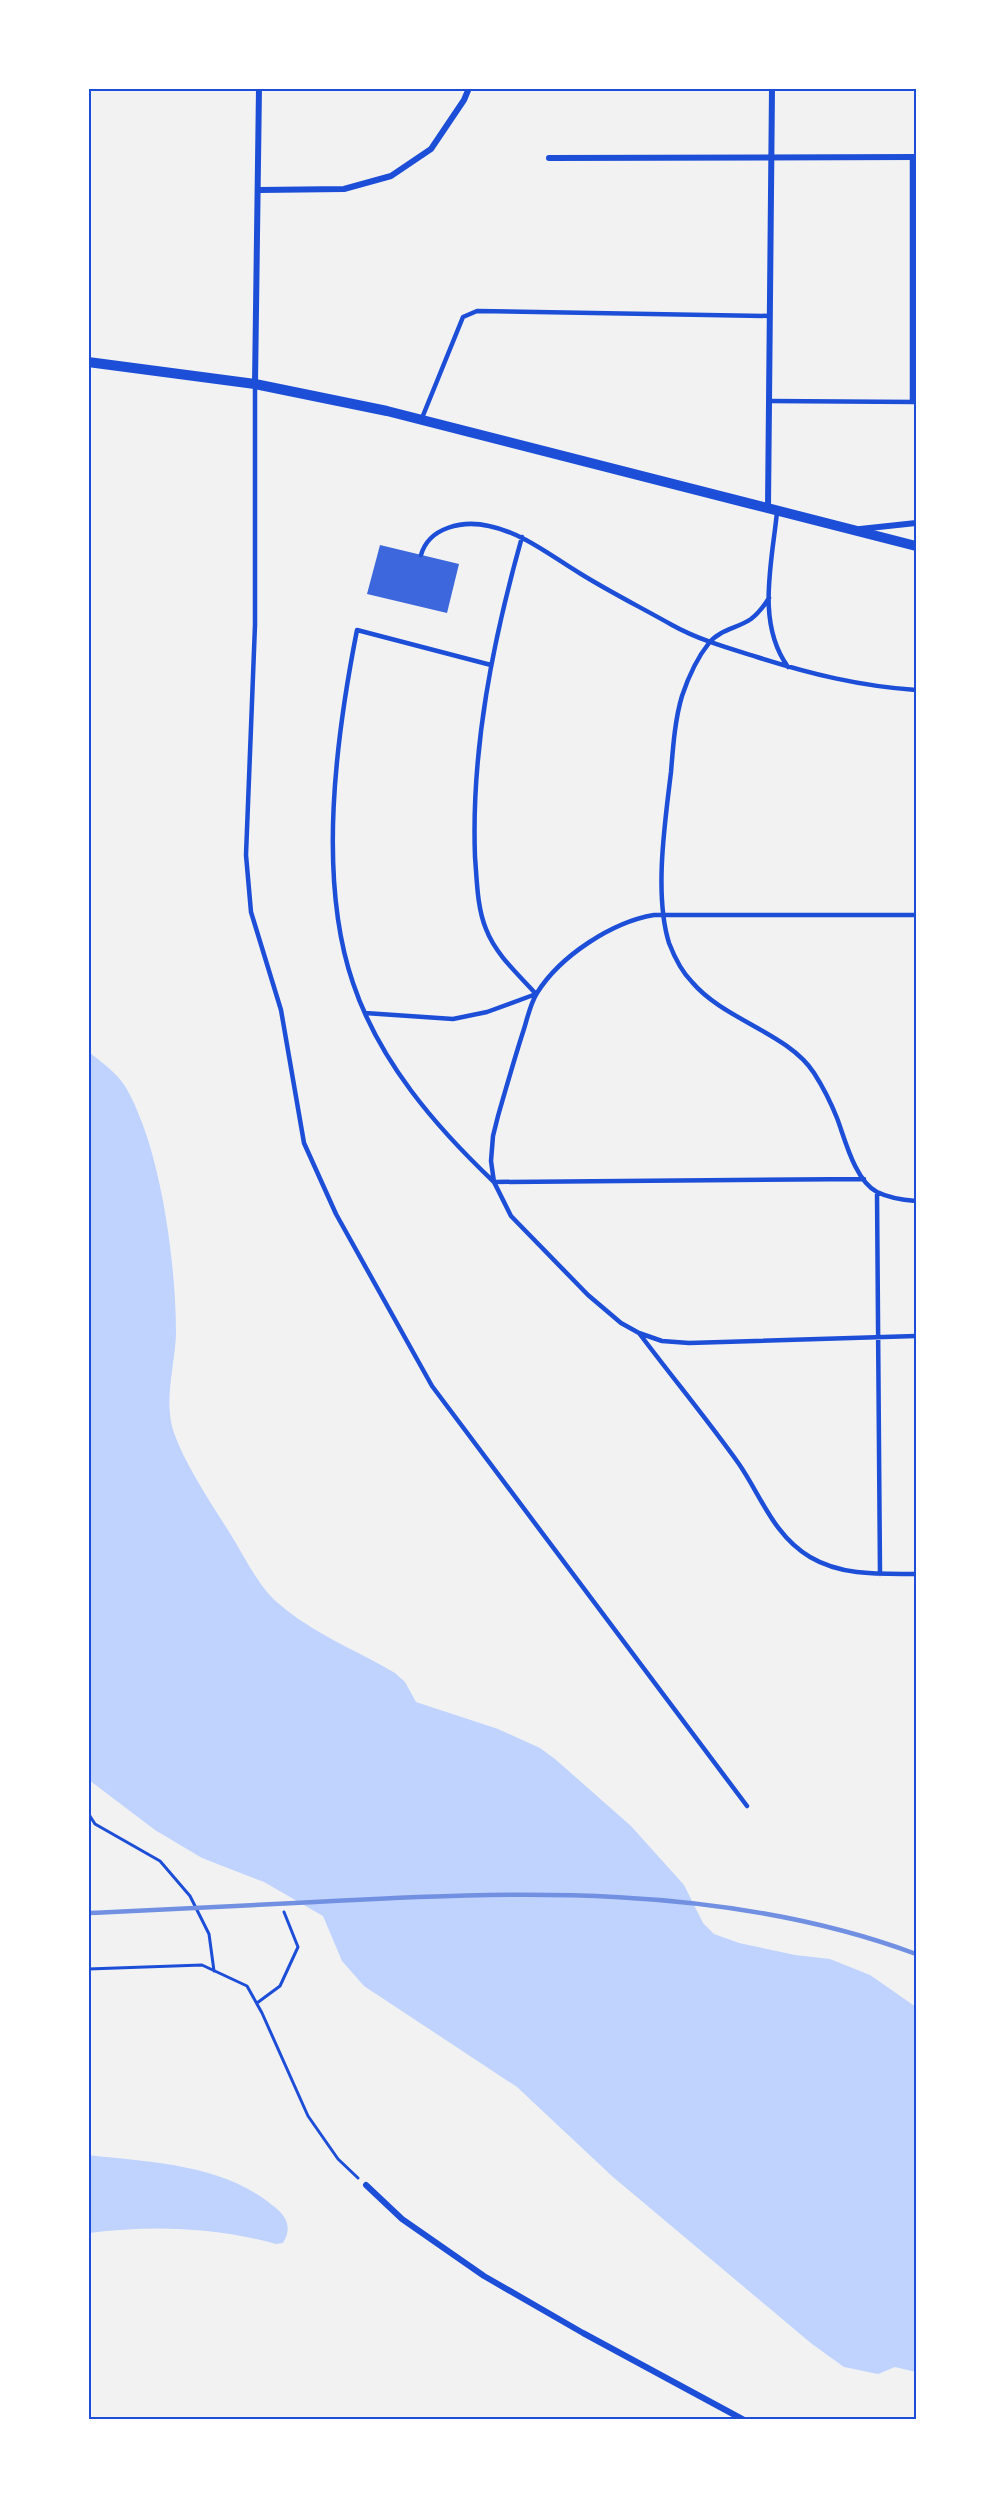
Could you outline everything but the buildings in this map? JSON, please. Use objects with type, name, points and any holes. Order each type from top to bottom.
[{"type":"street","points":[[255,384],[260,88]]},
{"type":"street","points":[[259,189],[344,189],[391,176],[431,149],[464,100],[469,88]]},
{"type":"street","points":[[772,88],[769,401],[773,508]]},
{"type":"street","points":[[549,158],[914,157]]},
{"type":"street","points":[[88,362],[255,384],[387,411],[916,546]]},
{"type":"street","points":[[853,530],[916,523]]},
{"type":"street","points":[[366,2185],[402,2219],[484,2276],[583,2333],[744,2420]]},
{"type":"lane","points":[[769,401],[914,402],[914,157]]},
{"type":"lane","points":[[421,420],[463,317],[477,311],[770,316]]},
{"type":"lane","points":[[255,384],[255,625],[246,855],[251,912],[281,1010],[304,1143],[336,1214],[432,1386],[747,1806]]},
{"type":"lane","points":[[773,508],[769,598],[772,636],[778,653],[788,667]]},
{"type":"lane","points":[[421,555],[424,545],[439,531],[454,526],[485,525],[522,537],[582,575],[674,626],[709,642],[788,667],[841,680],[886,688],[916,690]]},
{"type":"lane","points":[[522,537],[500,616],[491,665],[476,789],[474,834],[480,905],[485,927],[494,946],[536,994]]},
{"type":"lane","points":[[769,598],[759,613],[750,620],[721,633],[709,642],[691,675],[682,698],[662,862],[664,915],[669,943],[689,980],[702,994],[791,1051],[813,1071],[826,1094],[847,1147],[864,1179],[878,1192],[916,1201]]},
{"type":"lane","points":[[491,665],[357,630],[342,723],[333,829],[333,874],[344,953],[352,983],[389,1058],[415,1097],[447,1136],[494,1182],[864,1179]]},
{"type":"lane","points":[[916,915],[664,915],[636,918],[599,937],[563,964],[536,994],[493,1136],[491,1161],[494,1182],[511,1216],[605,1312],[639,1333],[662,1341],[689,1342],[916,1336]]},
{"type":"lane","points":[[365,1013],[417,1018],[470,1017],[536,994]]},
{"type":"lane","points":[[878,1192],[880,1574]]},
{"type":"lane","points":[[639,1333],[739,1464],[775,1523],[791,1544],[810,1557],[836,1569],[880,1574],[916,1574]]},
{"type":"path","points":[[88,1813],[95,1824],[160,1861],[190,1896],[209,1934],[214,1971]]},
{"type":"path","points":[[257,2003],[280,1986],[298,1947],[284,1912]]},
{"type":"path","points":[[88,1969],[202,1965],[247,1986],[257,2003],[308,2116],[338,2159],[366,2185]]},
{"type":"water","points":[[89,1052],[113,1072],[125,1086],[138,1111],[157,1173],[173,1274],[176,1334],[170,1409],[174,1433],[193,1474],[271,1597],[305,1623],[395,1673],[405,1682],[416,1702],[498,1729],[540,1748],[555,1759],[631,1826],[684,1885],[703,1923],[714,1934],[739,1943],[795,1955],[830,1959],[870,1975],[916,2007],[916,2372],[895,2367],[878,2374],[844,2367],[812,2344],[613,2177],[517,2087],[364,1986],[342,1961],[323,1916],[264,1882],[202,1858],[155,1830],[89,1780]]},
{"type":"water","points":[[88,2155],[185,2167],[231,2181],[253,2191],[281,2213],[287,2222],[286,2237],[283,2243],[276,2244],[229,2234],[183,2229],[136,2229],[89,2233]]},
{"type":"railway","points":[[88,1913],[390,1898],[543,1895],[619,1897],[695,1903],[770,1914],[844,1931],[916,1954]]}]
